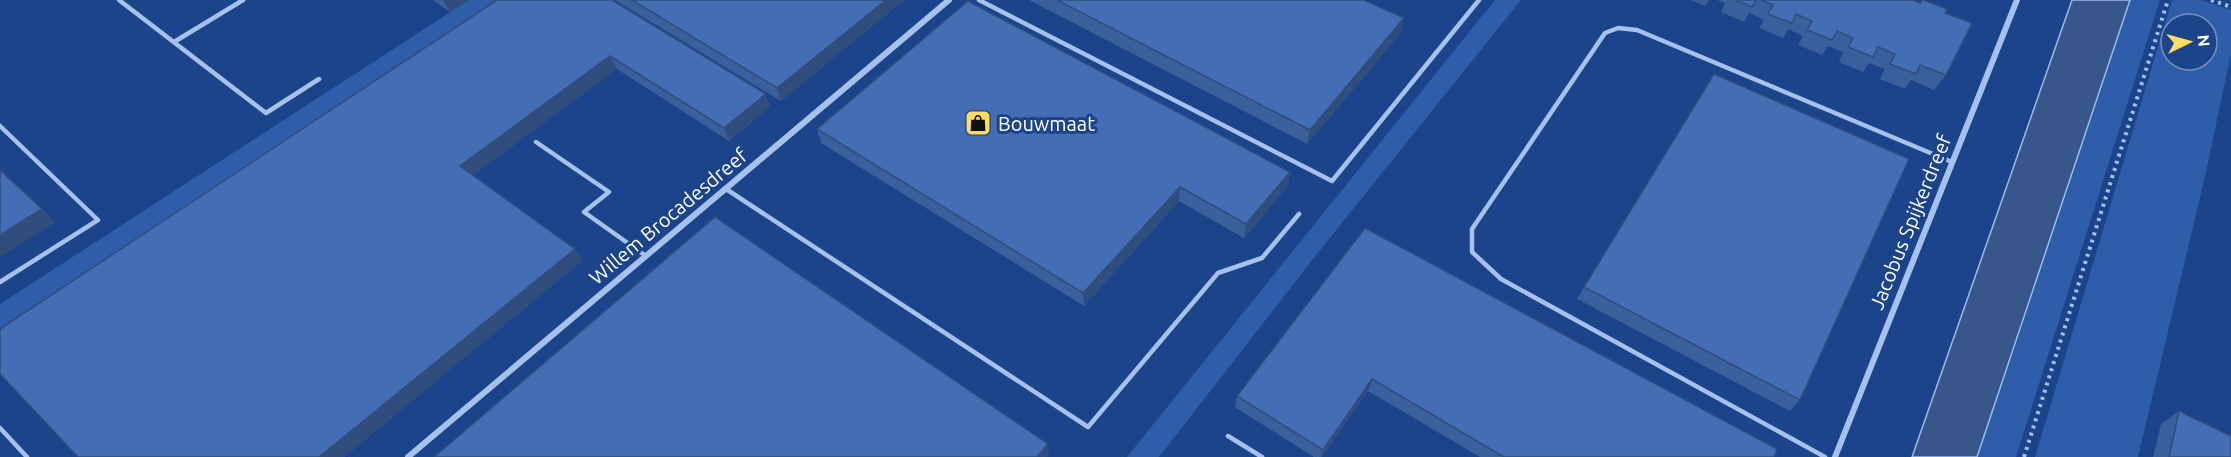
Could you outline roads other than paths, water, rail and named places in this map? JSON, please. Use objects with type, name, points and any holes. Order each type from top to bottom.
[{"type":"street","name":"Willem Brocadesdreef","points":[[408,457],[949,0]]},
{"type":"street","name":"Jacobus Spijkerdreef","points":[[1835,457],[2017,0]]},
{"type":"lane","points":[[119,0],[266,113],[319,79]]},
{"type":"lane","points":[[174,42],[243,0]]},
{"type":"lane","points":[[979,0],[1332,182],[1479,0]]},
{"type":"lane","points":[[1825,457],[1501,279],[1472,252],[1472,229],[1605,33],[1618,28],[1637,30],[1952,162]]},
{"type":"lane","points":[[0,126],[98,220],[0,282]]},
{"type":"lane","points":[[536,142],[609,192],[584,212],[646,256]]},
{"type":"lane","points":[[726,189],[1088,427],[1218,273],[1262,258],[1299,214]]},
{"type":"lane","points":[[0,428],[27,457]]},
{"type":"lane","points":[[1228,436],[1262,457]]},
{"type":"place","name":"Bouwmaat","points":[[978,123]]}]
